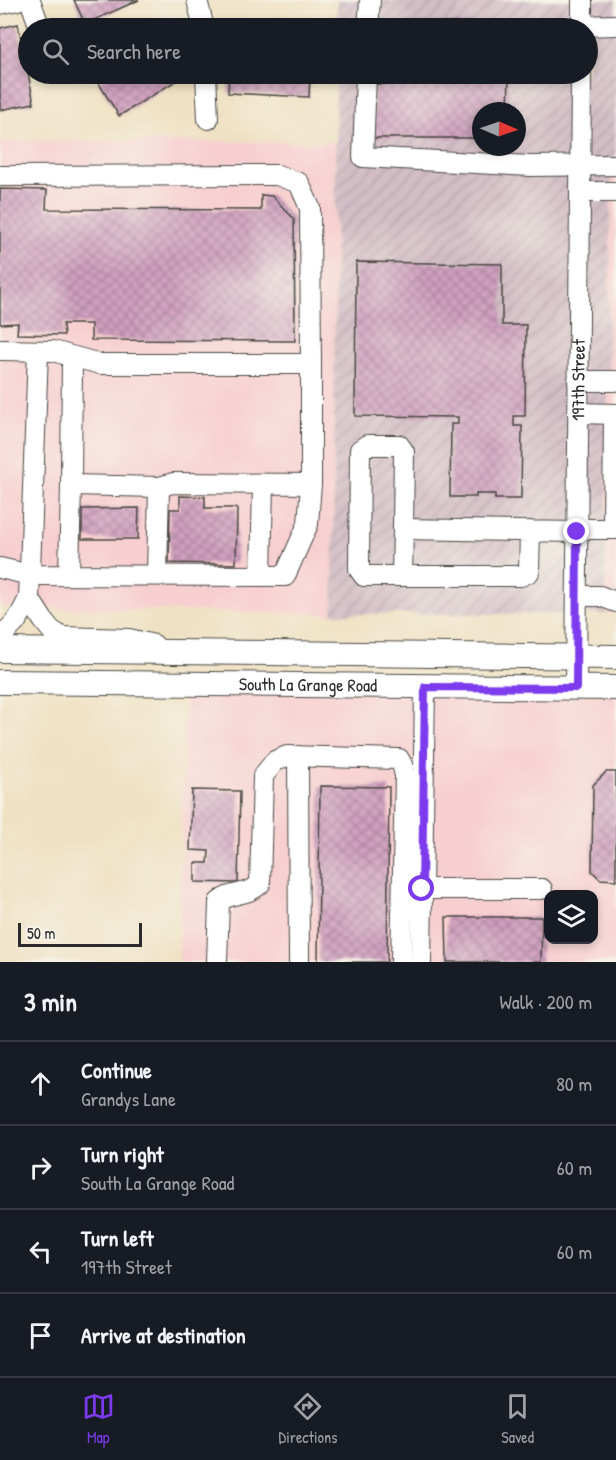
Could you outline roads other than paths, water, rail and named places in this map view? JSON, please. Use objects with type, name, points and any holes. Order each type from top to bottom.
[{"type":"main road","name":"South La Grange Road","points":[[0,650],[616,657]]},
{"type":"main road","name":"South La Grange Road","points":[[0,682],[616,688]]},
{"type":"street","points":[[0,3],[18,0]]},
{"type":"street","points":[[30,0],[36,18]]},
{"type":"street","points":[[197,0],[202,18]]},
{"type":"street","points":[[369,18],[370,0]]},
{"type":"street","points":[[582,0],[582,18]]},
{"type":"street","points":[[598,26],[616,25]]},
{"type":"street","points":[[206,84],[208,120]]},
{"type":"street","points":[[366,84],[363,157],[531,166],[616,165]]},
{"type":"street","name":"197th Street","points":[[576,688],[581,84]]},
{"type":"street","points":[[0,177],[277,175],[299,183],[310,208],[311,363],[311,484],[308,524],[285,576],[30,575],[0,568]]},
{"type":"street","points":[[580,192],[616,192]]},
{"type":"street","points":[[0,350],[52,351],[100,364],[311,363]]},
{"type":"street","points":[[0,635],[9,631],[29,598],[38,351]]},
{"type":"street","points":[[69,575],[72,357]]},
{"type":"street","points":[[579,381],[616,381]]},
{"type":"street","points":[[403,529],[530,531],[615,529],[615,414],[578,413]]},
{"type":"street","points":[[402,576],[404,453],[399,445],[367,444],[360,450],[359,569],[364,576],[402,576],[521,576],[529,572],[530,531]]},
{"type":"street","points":[[71,485],[159,487],[173,483],[311,484]]},
{"type":"street","points":[[261,576],[263,484]]},
{"type":"street","points":[[157,575],[159,487]]},
{"type":"street","points":[[577,596],[600,596],[616,602]]},
{"type":"street","points":[[29,598],[51,630],[62,637],[129,639],[186,652]]},
{"type":"street","points":[[421,962],[425,687]]},
{"type":"street","points":[[217,962],[219,902],[224,897],[251,891],[260,884],[263,776],[275,761],[287,756],[399,759],[401,761],[405,776],[400,962]]},
{"type":"street","points":[[298,756],[299,962]]},
{"type":"street","points":[[422,889],[542,889]]}]
